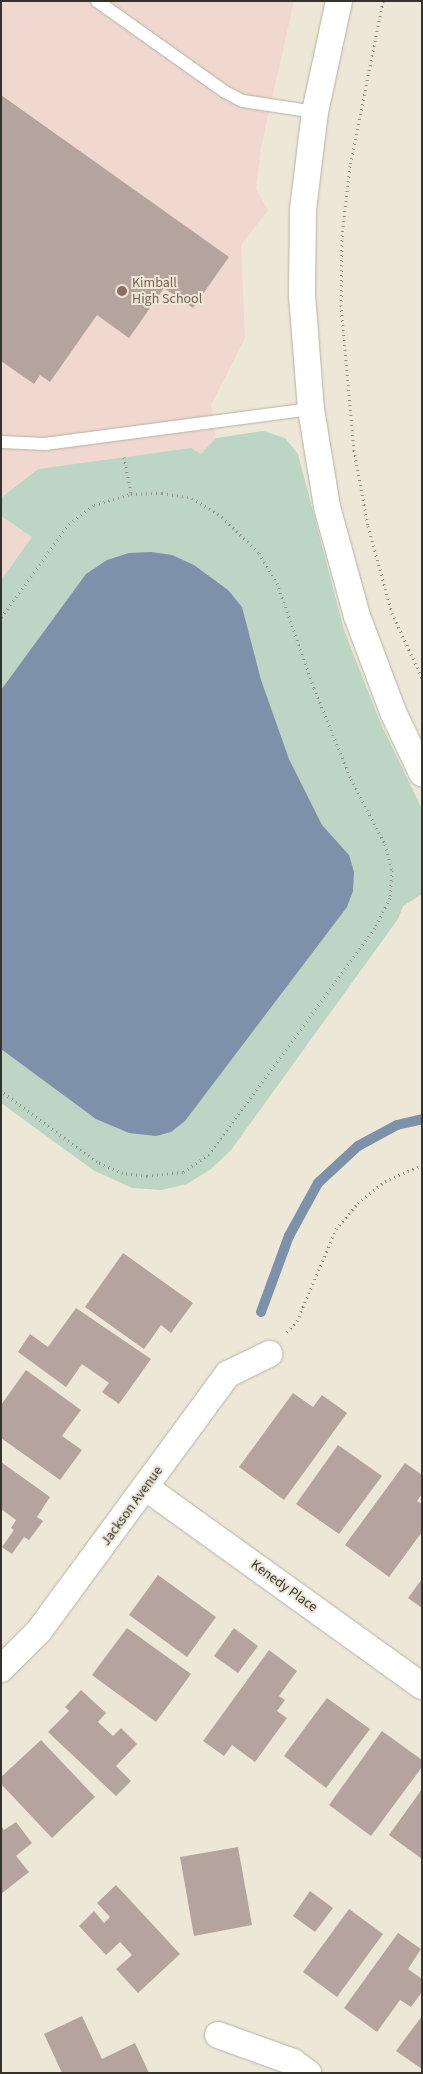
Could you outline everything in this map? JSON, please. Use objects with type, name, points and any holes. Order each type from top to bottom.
[{"type":"street","points":[[339,1],[315,112],[306,166],[302,256],[304,333],[311,409],[327,507],[357,616],[384,689],[422,773]]},
{"type":"street","name":"Jackson Avenue","points":[[1,1669],[39,1631],[228,1374],[269,1354]]},
{"type":"street","name":"Kenedy Place","points":[[145,1487],[422,1686]]},
{"type":"street","points":[[218,2035],[293,2062],[308,2073]]},
{"type":"lane","points":[[97,1],[231,95],[243,101],[315,112]]},
{"type":"lane","points":[[1,442],[45,444],[311,409]]},
{"type":"path","points":[[383,1],[350,166],[342,235],[341,305],[354,450],[368,526],[392,613],[422,678]]},
{"type":"path","points":[[120,434],[131,494]]},
{"type":"path","points":[[1,617],[69,524],[94,505],[131,494],[162,494],[192,498],[222,517],[259,553],[277,583],[314,688],[352,779],[385,844],[392,870],[390,898],[375,928],[209,1154],[183,1172],[147,1176],[123,1173],[97,1162],[1,1091]]},
{"type":"path","points":[[269,1354],[296,1321],[336,1230],[358,1203],[385,1181],[422,1165]]},
{"type":"shaded area","name":"Kimball High School","points":[[1,1],[294,1],[261,147],[256,189],[268,210],[241,245],[245,338],[211,405],[216,438],[201,454],[191,448],[38,469],[1,498]]},
{"type":"shaded area","points":[[1,516],[32,537],[1,580]]},
{"type":"green space","points":[[263,431],[285,438],[298,454],[344,630],[380,722],[422,809],[422,894],[403,906],[398,919],[231,1150],[211,1169],[187,1184],[161,1190],[132,1188],[93,1170],[1,1103],[1,580],[32,537],[1,516],[1,498],[38,469],[191,448],[201,454],[216,438]]},
{"type":"water","points":[[151,552],[172,555],[194,565],[228,590],[242,607],[261,680],[289,759],[322,825],[349,855],[354,872],[353,891],[347,907],[185,1121],[171,1132],[156,1136],[129,1133],[96,1119],[1,1049],[1,690],[86,574],[107,560],[129,553]]},
{"type":"building","points":[[1,95],[229,257],[193,308],[164,288],[129,338],[97,315],[50,382],[40,375],[34,384],[1,361]]},
{"type":"building","points":[[123,1253],[193,1303],[171,1333],[161,1325],[144,1349],[85,1307]]},
{"type":"building","points":[[76,1308],[151,1359],[119,1404],[102,1392],[109,1383],[82,1364],[66,1387],[18,1352],[30,1334],[48,1347]]},
{"type":"building","points":[[26,1370],[81,1410],[62,1436],[82,1450],[60,1480],[1,1438],[1,1405]]},
{"type":"building","points":[[293,1393],[313,1407],[322,1395],[347,1413],[284,1500],[239,1467]]},
{"type":"building","points":[[338,1445],[382,1476],[339,1534],[296,1504]]},
{"type":"building","points":[[1,1462],[50,1497],[37,1517],[43,1521],[29,1540],[24,1537],[12,1554],[2,1547],[14,1530],[11,1528],[16,1520],[1,1509]]},
{"type":"building","points":[[405,1463],[422,1475],[422,1494],[417,1501],[422,1504],[422,1532],[389,1577],[345,1545]]},
{"type":"building","points":[[158,1575],[216,1617],[187,1657],[129,1615]]},
{"type":"building","points":[[422,1579],[422,1608],[408,1598]]},
{"type":"building","points":[[127,1628],[191,1674],[156,1722],[92,1675]]},
{"type":"building","points":[[234,1628],[258,1646],[238,1673],[214,1656]]},
{"type":"building","points":[[269,1650],[297,1671],[279,1696],[285,1700],[277,1711],[287,1718],[255,1762],[232,1745],[224,1756],[203,1741]]},
{"type":"building","points":[[81,1690],[106,1713],[98,1722],[113,1736],[121,1728],[137,1744],[116,1766],[131,1781],[116,1796],[48,1732],[69,1711],[65,1707]]},
{"type":"building","points":[[327,1698],[370,1729],[326,1788],[284,1756]]},
{"type":"building","points":[[382,1731],[422,1760],[422,1767],[371,1836],[329,1805]]},
{"type":"building","points":[[41,1740],[95,1797],[52,1838],[1,1784],[1,1777]]},
{"type":"building","points":[[422,1789],[422,1859],[389,1835]]},
{"type":"building","points":[[16,1822],[32,1843],[16,1856],[29,1872],[1,1894],[1,1826],[4,1830]]},
{"type":"building","points":[[238,1847],[252,1925],[194,1936],[180,1857]]},
{"type":"building","points":[[116,1885],[180,1954],[138,1993],[116,1969],[132,1955],[120,1942],[106,1955],[79,1926],[94,1911],[104,1923],[110,1917],[97,1903]]},
{"type":"building","points":[[310,1891],[333,1908],[315,1932],[293,1916]]},
{"type":"building","points":[[349,1909],[383,1934],[337,1997],[303,1972]]},
{"type":"building","points":[[398,1933],[421,1949],[408,1969],[422,1979],[422,1992],[411,2007],[400,2000],[377,2032],[344,2008]]},
{"type":"building","points":[[82,2016],[102,2059],[135,2043],[149,2073],[62,2073],[44,2034]]},
{"type":"building","points":[[422,2016],[422,2069],[396,2051]]},
{"type":"waterway","points":[[261,1312],[289,1236],[318,1183],[358,1146],[397,1125],[422,1119]]},
{"type":"place","name":"Kimball High School","points":[[122,291]]}]
